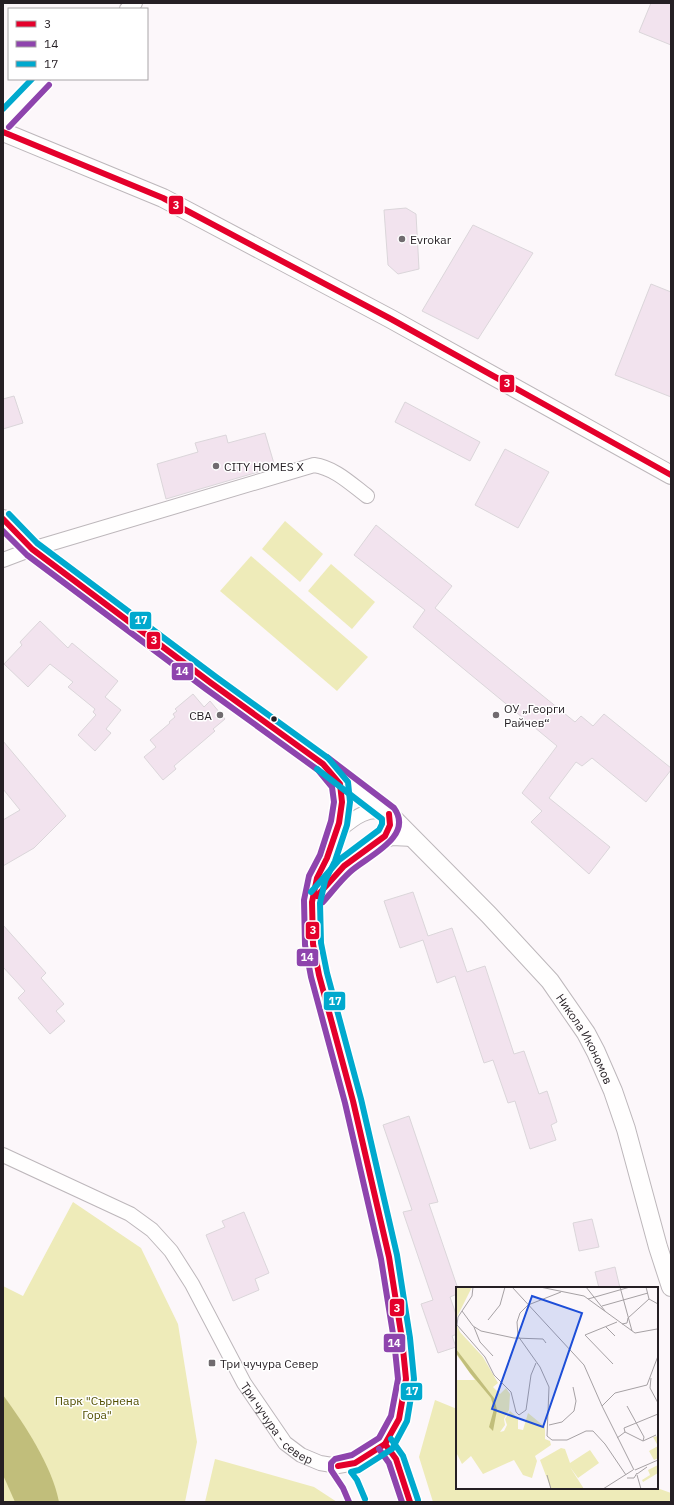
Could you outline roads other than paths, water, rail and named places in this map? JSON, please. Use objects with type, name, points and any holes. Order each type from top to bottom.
[{"type":"street","points":[[3,122],[42,80]]},
{"type":"street","points":[[3,132],[163,198],[391,318],[671,475]]},
{"type":"street","points":[[3,560],[32,549],[314,465],[323,466],[333,471],[367,496]]},
{"type":"street","points":[[3,519],[8,526],[32,549],[211,683],[323,764],[388,814],[413,839]]},
{"type":"street","name":"Три чучура - север","points":[[3,1155],[130,1214],[152,1230],[171,1251],[192,1284],[244,1383],[285,1443],[300,1455],[320,1463],[338,1466],[355,1462],[385,1444],[399,1419],[406,1379],[402,1338],[389,1257],[353,1101],[319,975],[313,944],[312,902],[317,878],[327,858],[341,813],[340,784],[323,764]]},
{"type":"street","points":[[336,833],[351,820],[366,812],[378,811],[388,814]]},
{"type":"street","points":[[312,902],[344,866],[385,836],[390,830],[391,824],[388,814]]},
{"type":"street","points":[[376,843],[392,838],[413,839]]},
{"type":"street","name":"Никола Икономов","points":[[413,839],[489,915],[550,981],[586,1033],[605,1071],[622,1117],[658,1247],[671,1287]]},
{"type":"place","name":"Evrokar","points":[[402,239]]},
{"type":"place","name":"CITY HOMES X","points":[[216,466]]},
{"type":"place","name":"CBA","points":[[220,715]]},
{"type":"place","name":"ОУ „Георги Райчев“","points":[[496,715]]},
{"type":"place","name":"Три чучура Север","points":[[212,1363]]},
{"type":"park label","name":"Парк \"Сърнена Гора\"","points":[[97,1407]]}]
